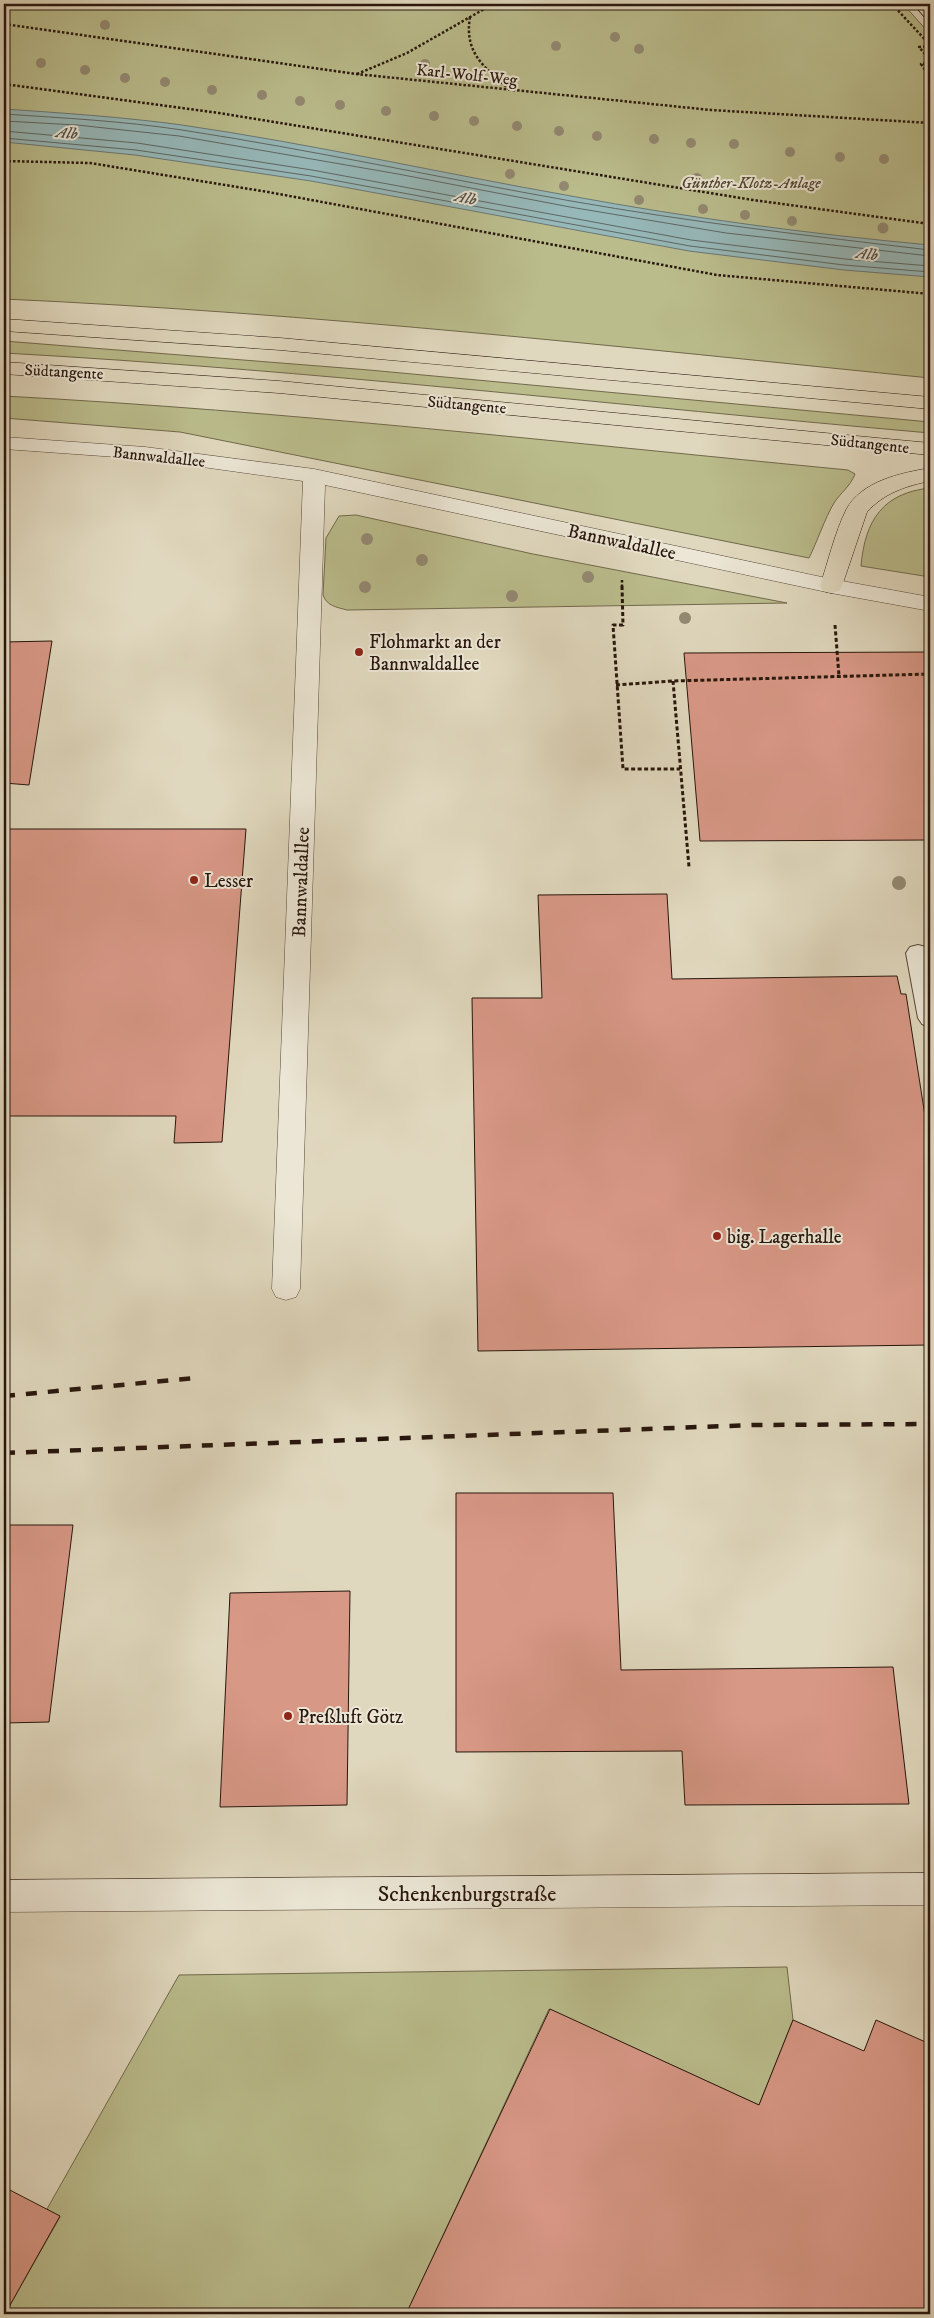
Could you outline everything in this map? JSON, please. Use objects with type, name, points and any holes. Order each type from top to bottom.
[{"type":"highway","points":[[4,325],[280,344],[930,403]]},
{"type":"highway","name":"Südtangente","points":[[4,368],[278,387],[930,449]]},
{"type":"highway","points":[[831,586],[856,510],[864,500],[887,486],[916,477],[930,475]]},
{"type":"street","name":"Bannwaldallee","points":[[4,443],[145,453],[314,476],[831,586],[930,604]]},
{"type":"street","name":"Bannwaldallee","points":[[286,1289],[314,476]]},
{"type":"street","name":"Schenkenburgstraße","points":[[4,1896],[930,1889]]},
{"type":"lane","points":[[918,952],[930,1018]]},
{"type":"path","points":[[356,74],[407,52],[493,4]]},
{"type":"path","points":[[892,4],[930,45]]},
{"type":"path","points":[[470,17],[467,30],[469,45],[480,63],[509,90]]},
{"type":"path","name":"Karl-Wolf-Weg","points":[[4,24],[356,74],[711,110],[930,123]]},
{"type":"path","points":[[930,45],[920,47],[930,62],[921,64],[930,77]]},
{"type":"path","points":[[4,84],[79,93],[258,120],[754,201],[930,224]]},
{"type":"path","points":[[4,161],[90,163],[268,192],[717,275],[930,294]]},
{"type":"path","points":[[623,542],[623,625],[614,625],[616,685],[623,769],[680,769]]},
{"type":"path","points":[[831,586],[839,676]]},
{"type":"path","points":[[616,685],[673,681],[930,674]]},
{"type":"path","points":[[673,681],[689,866]]},
{"type":"green space","name":"Günther-Klotz-Anlage","points":[[4,4],[903,4],[930,34],[930,52],[928,53],[930,56],[930,378],[352,322],[120,305],[4,299]]},
{"type":"green space","points":[[4,341],[369,370],[930,422],[930,433],[236,369],[4,353]]},
{"type":"green space","points":[[4,396],[110,402],[426,428],[848,470],[855,474],[831,509],[809,558],[180,432],[4,418]]},
{"type":"green space","points":[[930,488],[930,577],[861,566],[867,535],[872,522],[879,512],[900,496]]},
{"type":"green space","points":[[356,515],[533,554],[787,603],[347,610],[329,604],[323,595],[326,538],[339,516]]},
{"type":"green space","points":[[787,1967],[793,2020],[759,2105],[549,2009],[406,2314],[5,2314],[60,2217],[47,2209],[179,1975]]},
{"type":"water","name":"Alb","points":[[4,109],[115,117],[182,125],[279,141],[616,204],[840,236],[930,245],[930,277],[844,270],[689,251],[311,181],[135,155],[4,142]]},
{"type":"building","points":[[52,641],[29,785],[4,783],[4,642]]},
{"type":"building","points":[[930,652],[930,840],[700,841],[684,653]]},
{"type":"building","points":[[4,829],[246,829],[222,1142],[174,1143],[176,1116],[4,1116]]},
{"type":"building","name":"big. Lagerhalle","points":[[667,894],[672,979],[897,976],[901,994],[906,994],[930,1148],[930,1345],[478,1351],[472,998],[542,998],[538,895]]},
{"type":"building","points":[[456,1493],[613,1493],[621,1670],[893,1667],[909,1804],[685,1805],[682,1751],[456,1752]]},
{"type":"building","points":[[4,1525],[73,1525],[49,1722],[4,1723]]},
{"type":"building","points":[[350,1591],[347,1805],[220,1807],[230,1593]]},
{"type":"building","points":[[550,2009],[759,2105],[793,2020],[864,2051],[876,2020],[930,2044],[930,2314],[406,2314]]},
{"type":"building","points":[[4,2187],[60,2216],[5,2314],[4,2314]]},
{"type":"tram line","points":[[913,4],[930,24]]},
{"type":"railway","points":[[4,1396],[195,1378]]},
{"type":"railway","points":[[4,1453],[753,1425],[930,1424]]},
{"type":"place","name":"Flohmarkt an der Bannwaldallee","points":[[359,652]]},
{"type":"place","name":"Lesser","points":[[194,880]]},
{"type":"place","name":"big. Lagerhalle","points":[[717,1236]]},
{"type":"place","name":"Preßluft Götz","points":[[288,1716]]}]
